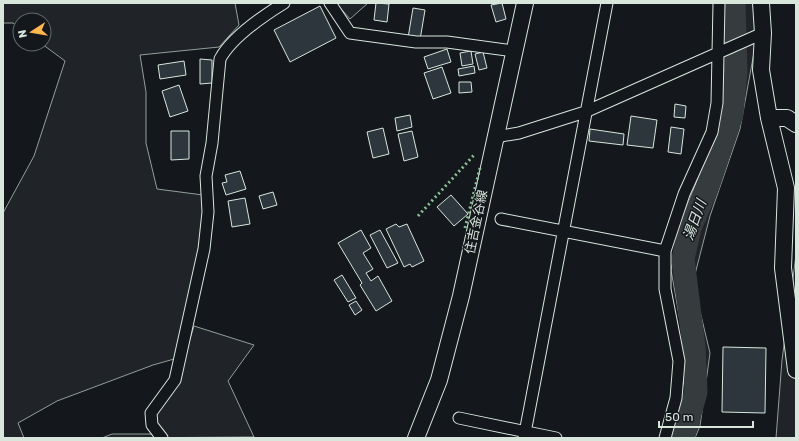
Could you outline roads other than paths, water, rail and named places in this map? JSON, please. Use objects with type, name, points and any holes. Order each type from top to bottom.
[{"type":"main road","name":"住吉金谷線","points":[[416,438],[439,380],[461,296],[525,3]]},
{"type":"main road","points":[[761,3],[763,33],[761,70],[786,188],[783,268],[796,370]]},
{"type":"main road","points":[[770,118],[787,118],[796,124]]},
{"type":"street","points":[[162,438],[152,425],[151,413],[175,380],[204,249],[208,212],[206,176],[212,143],[220,59],[224,51],[262,17],[284,3]]},
{"type":"street","points":[[330,3],[350,33],[416,42],[447,42],[514,51]]},
{"type":"street","points":[[524,435],[607,3]]},
{"type":"street","points":[[665,438],[676,398],[679,361],[665,289],[665,252],[684,194],[712,132],[717,103],[719,3]]},
{"type":"street","points":[[495,137],[520,133],[585,112],[763,33]]},
{"type":"street","points":[[500,219],[563,230],[665,252]]},
{"type":"street","points":[[460,418],[524,435],[556,438]]},
{"type":"waterway","name":"湯日川","points":[[683,438],[696,392],[694,347],[683,259],[690,228],[708,186],[732,114],[736,72],[734,3]]}]
